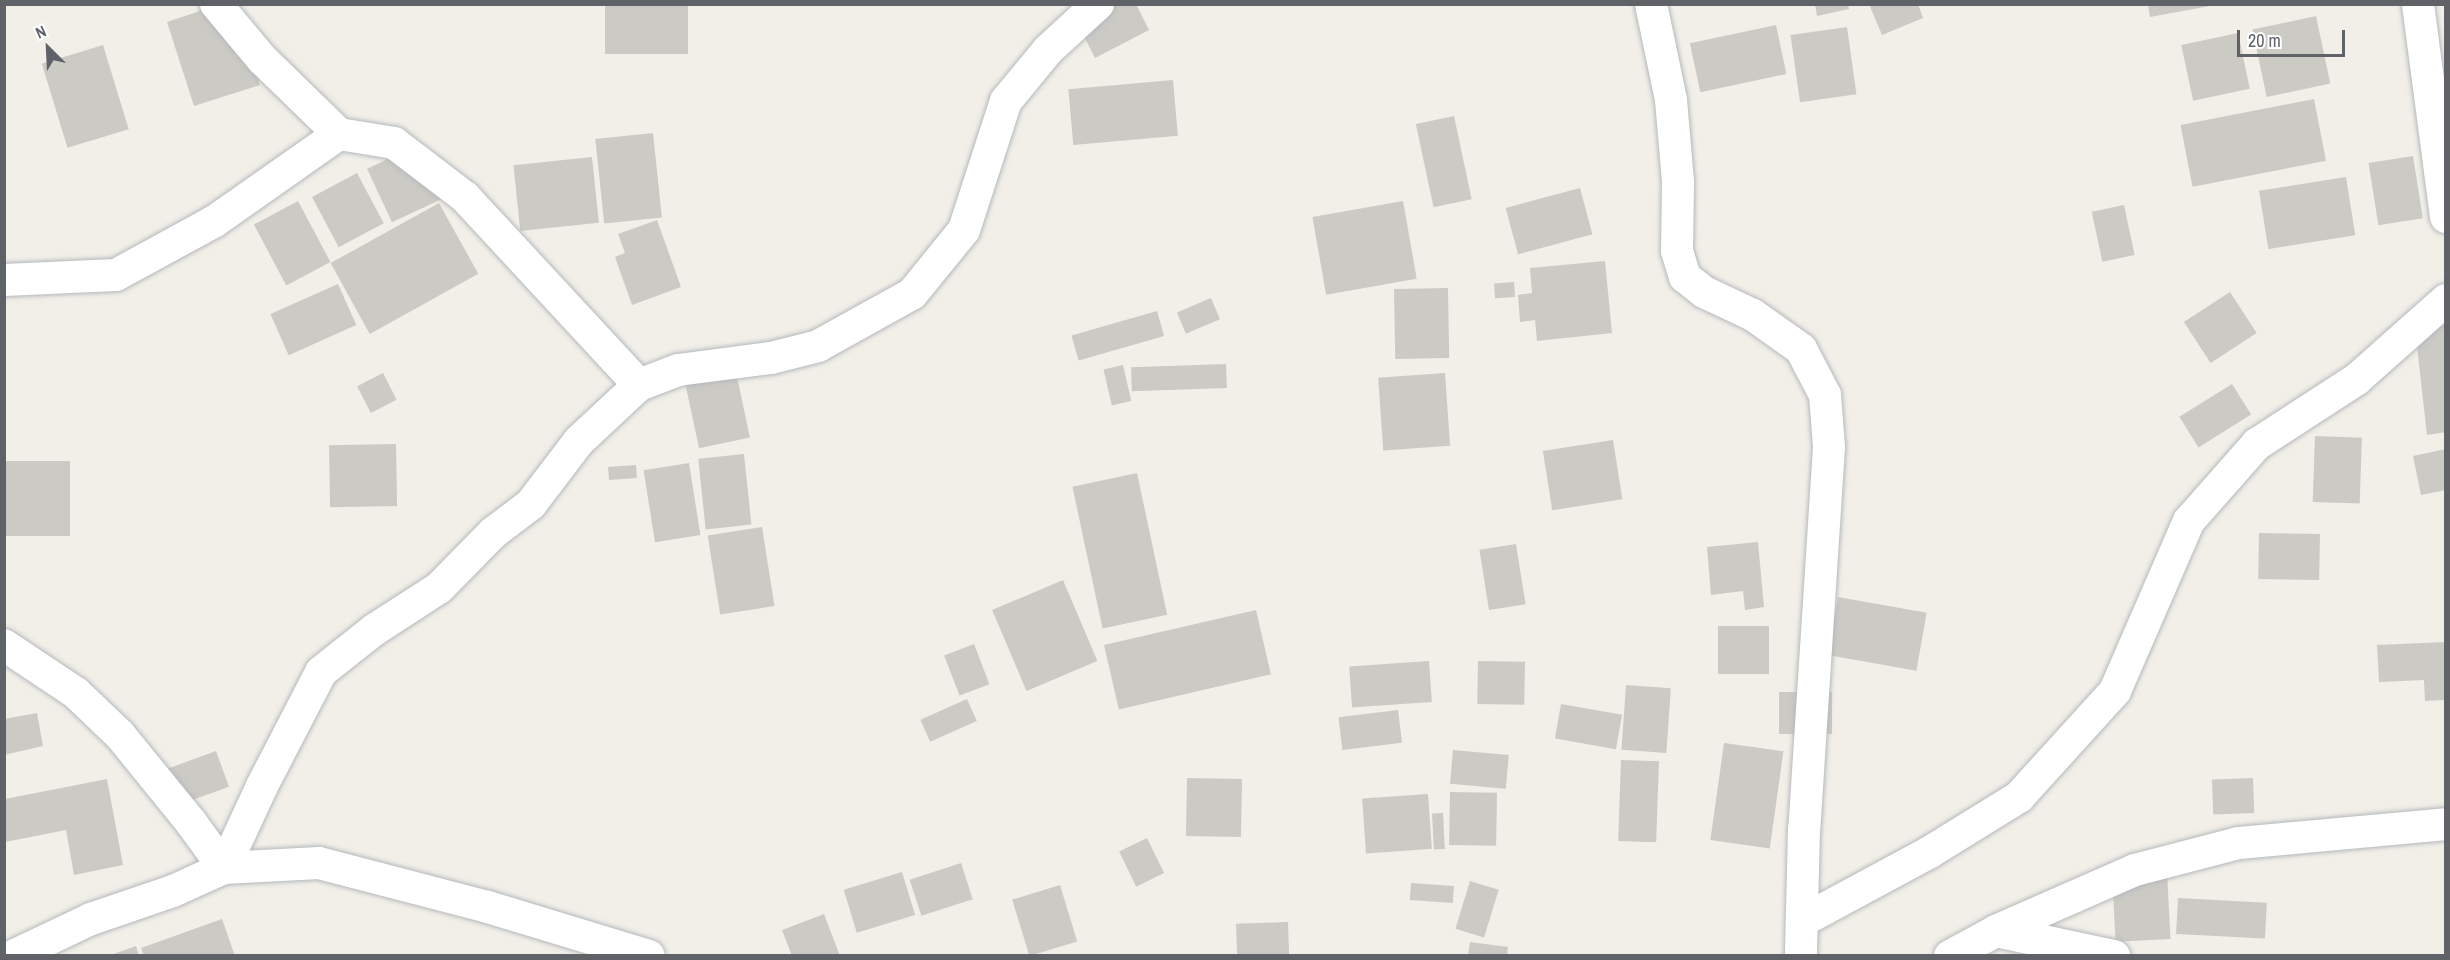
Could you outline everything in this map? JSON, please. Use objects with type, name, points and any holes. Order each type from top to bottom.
[{"type":"street","points":[[216,4],[262,59],[339,134],[394,143],[465,196],[639,385]]},
{"type":"street","points":[[224,868],[262,786],[321,672],[374,630],[439,588],[493,533],[531,504],[579,441],[639,385],[678,370],[771,358],[818,346],[912,294],[964,230],[1006,101],[1048,50],[1098,4]]},
{"type":"street","points":[[1651,4],[1671,100],[1678,182],[1677,251],[1685,277],[1704,292],[1753,315],[1801,349],[1825,395],[1829,447],[1804,829],[1801,956]]},
{"type":"street","points":[[2418,4],[2445,217]]},
{"type":"street","points":[[4,280],[116,275],[215,221],[339,134]]},
{"type":"street","points":[[1802,921],[1929,852],[2019,797],[2115,691],[2189,521],[2257,444],[2357,379],[2445,300]]},
{"type":"street","points":[[4,645],[76,693],[120,735],[190,821],[224,868]]},
{"type":"street","points":[[1950,956],[1996,931],[2135,870],[2239,843],[2445,824]]},
{"type":"street","points":[[13,956],[91,919],[173,891],[224,868],[319,863],[488,907],[649,956]]},
{"type":"street","points":[[1996,931],[2114,956]]},
{"type":"building","points":[[221,4],[234,4],[260,85],[194,106],[167,22]]},
{"type":"building","points":[[1102,4],[1136,4],[1149,30],[1095,58],[1075,19]]},
{"type":"building","points":[[1815,4],[1848,4],[1849,9],[1817,16]]},
{"type":"building","points":[[1869,4],[1918,4],[1923,18],[1882,35]]},
{"type":"building","points":[[2148,4],[2210,4],[2210,6],[2150,17]]},
{"type":"building","points":[[605,5],[688,5],[688,54],[605,54]]},
{"type":"building","points":[[2316,16],[2330,83],[2267,97],[2252,30]]},
{"type":"building","points":[[1776,25],[1786,74],[1700,92],[1690,43]]},
{"type":"building","points":[[1847,27],[1856,94],[1800,102],[1791,35]]},
{"type":"building","points":[[2238,33],[2250,89],[2193,101],[2181,45]]},
{"type":"building","points":[[103,45],[129,129],[68,148],[42,64]]},
{"type":"building","points":[[1173,80],[1178,136],[1073,145],[1068,89]]},
{"type":"building","points":[[2314,99],[2326,161],[2193,187],[2180,125]]},
{"type":"building","points":[[1454,116],[1472,199],[1434,207],[1416,124]]},
{"type":"building","points":[[653,133],[662,218],[604,224],[595,139]]},
{"type":"building","points":[[416,146],[441,199],[392,222],[367,169]]},
{"type":"building","points":[[2413,156],[2423,218],[2378,225],[2369,163]]},
{"type":"building","points":[[592,157],[599,223],[520,231],[513,165]]},
{"type":"building","points":[[357,173],[384,223],[339,247],[312,197]]},
{"type":"building","points":[[2346,177],[2355,235],[2268,249],[2259,191]]},
{"type":"building","points":[[1580,188],[1592,234],[1518,254],[1506,208]]},
{"type":"building","points":[[298,201],[330,262],[286,285],[254,224]]},
{"type":"building","points":[[1403,201],[1417,279],[1326,295],[1312,217]]},
{"type":"building","points":[[439,203],[478,274],[370,334],[331,263]]},
{"type":"building","points":[[2124,205],[2135,255],[2102,262],[2092,212]]},
{"type":"building","points":[[657,220],[681,287],[632,305],[615,257],[625,253],[618,234]]},
{"type":"building","points":[[1605,261],[1612,333],[1537,341],[1535,320],[1520,322],[1518,295],[1532,293],[1530,268]]},
{"type":"building","points":[[1514,282],[1515,297],[1495,298],[1494,283]]},
{"type":"building","points":[[338,284],[356,325],[289,355],[270,314]]},
{"type":"building","points":[[1448,288],[1449,358],[1395,359],[1394,289]]},
{"type":"building","points":[[2230,292],[2257,333],[2211,363],[2184,322]]},
{"type":"building","points":[[1211,298],[1220,319],[1186,334],[1177,312]]},
{"type":"building","points":[[1157,311],[1164,336],[1079,361],[1071,336]]},
{"type":"building","points":[[2446,325],[2446,432],[2427,435],[2415,329]]},
{"type":"building","points":[[1226,364],[1227,388],[1132,391],[1131,367]]},
{"type":"building","points":[[1123,365],[1131,401],[1112,406],[1104,369]]},
{"type":"building","points":[[736,372],[750,438],[699,448],[685,383]]},
{"type":"building","points":[[383,373],[397,400],[371,413],[357,386]]},
{"type":"building","points":[[1445,373],[1450,446],[1383,450],[1378,378]]},
{"type":"building","points":[[2232,384],[2251,415],[2198,447],[2179,417]]},
{"type":"building","points":[[2315,436],[2362,438],[2360,504],[2313,502]]},
{"type":"building","points":[[1613,440],[1622,499],[1552,510],[1543,451]]},
{"type":"building","points":[[396,444],[397,506],[330,507],[329,445]]},
{"type":"building","points":[[2446,449],[2446,490],[2421,495],[2413,456]]},
{"type":"building","points":[[744,454],[751,525],[706,529],[698,459]]},
{"type":"building","points":[[5,461],[70,461],[70,536],[5,536]]},
{"type":"building","points":[[689,463],[700,535],[655,542],[644,470]]},
{"type":"building","points":[[636,465],[637,478],[609,480],[608,467]]},
{"type":"building","points":[[1137,473],[1167,615],[1103,629],[1072,487]]},
{"type":"building","points":[[762,527],[775,606],[720,615],[708,536]]},
{"type":"building","points":[[2259,533],[2320,534],[2319,580],[2258,579]]},
{"type":"building","points":[[1758,542],[1764,607],[1745,610],[1743,591],[1711,595],[1707,547]]},
{"type":"building","points":[[1516,544],[1526,604],[1489,610],[1479,550]]},
{"type":"building","points":[[1063,580],[1097,661],[1027,691],[992,610]]},
{"type":"building","points":[[1838,597],[1927,613],[1916,671],[1828,655]]},
{"type":"building","points":[[1256,610],[1271,674],[1119,709],[1104,645]]},
{"type":"building","points":[[1718,626],[1769,626],[1769,674],[1718,674]]},
{"type":"building","points":[[2446,642],[2446,700],[2425,701],[2424,680],[2379,682],[2377,645]]},
{"type":"building","points":[[974,644],[989,684],[960,696],[944,655]]},
{"type":"building","points":[[1429,661],[1432,702],[1352,707],[1349,667]]},
{"type":"building","points":[[1478,661],[1525,662],[1524,705],[1477,704]]},
{"type":"building","points":[[1626,685],[1671,688],[1666,753],[1621,750]]},
{"type":"building","points":[[1779,692],[1832,692],[1832,734],[1779,734]]},
{"type":"building","points":[[967,699],[977,721],[930,742],[920,720]]},
{"type":"building","points":[[1561,704],[1622,715],[1616,749],[1555,738]]},
{"type":"building","points":[[1398,710],[1402,743],[1342,750],[1338,717]]},
{"type":"building","points":[[37,713],[43,746],[4,755],[4,719]]},
{"type":"building","points":[[1724,743],[1783,751],[1770,848],[1710,840]]},
{"type":"building","points":[[1453,750],[1509,755],[1506,789],[1450,784]]},
{"type":"building","points":[[216,751],[229,787],[176,806],[163,770]]},
{"type":"building","points":[[1621,760],[1659,761],[1656,842],[1618,841]]},
{"type":"building","points":[[1187,778],[1242,779],[1241,837],[1186,836]]},
{"type":"building","points":[[2253,778],[2254,813],[2213,814],[2212,779]]},
{"type":"building","points":[[107,779],[123,865],[74,875],[66,830],[5,842],[5,799]]},
{"type":"building","points":[[1450,792],[1497,793],[1496,846],[1449,845]]},
{"type":"building","points":[[1428,794],[1432,849],[1366,853],[1362,799]]},
{"type":"building","points":[[1443,813],[1445,849],[1434,850],[1432,814]]},
{"type":"building","points":[[1147,838],[1164,873],[1136,887],[1119,852]]},
{"type":"building","points":[[961,863],[973,899],[921,916],[910,880]]},
{"type":"building","points":[[902,872],[915,915],[857,933],[844,890]]},
{"type":"building","points":[[2167,872],[2171,939],[2116,942],[2112,875]]},
{"type":"building","points":[[1470,881],[1499,890],[1484,938],[1455,929]]},
{"type":"building","points":[[1411,883],[1454,886],[1453,903],[1410,900]]},
{"type":"building","points":[[1060,885],[1077,941],[1029,956],[1012,900]]},
{"type":"building","points":[[2178,898],[2267,903],[2265,939],[2176,934]]},
{"type":"building","points":[[824,914],[840,956],[792,956],[782,930]]},
{"type":"building","points":[[222,919],[235,956],[144,956],[141,948]]},
{"type":"building","points":[[1288,922],[1289,956],[1237,956],[1236,924]]},
{"type":"building","points":[[1470,942],[1508,947],[1507,956],[1468,956]]},
{"type":"building","points":[[136,946],[139,956],[111,956],[111,955]]}]
